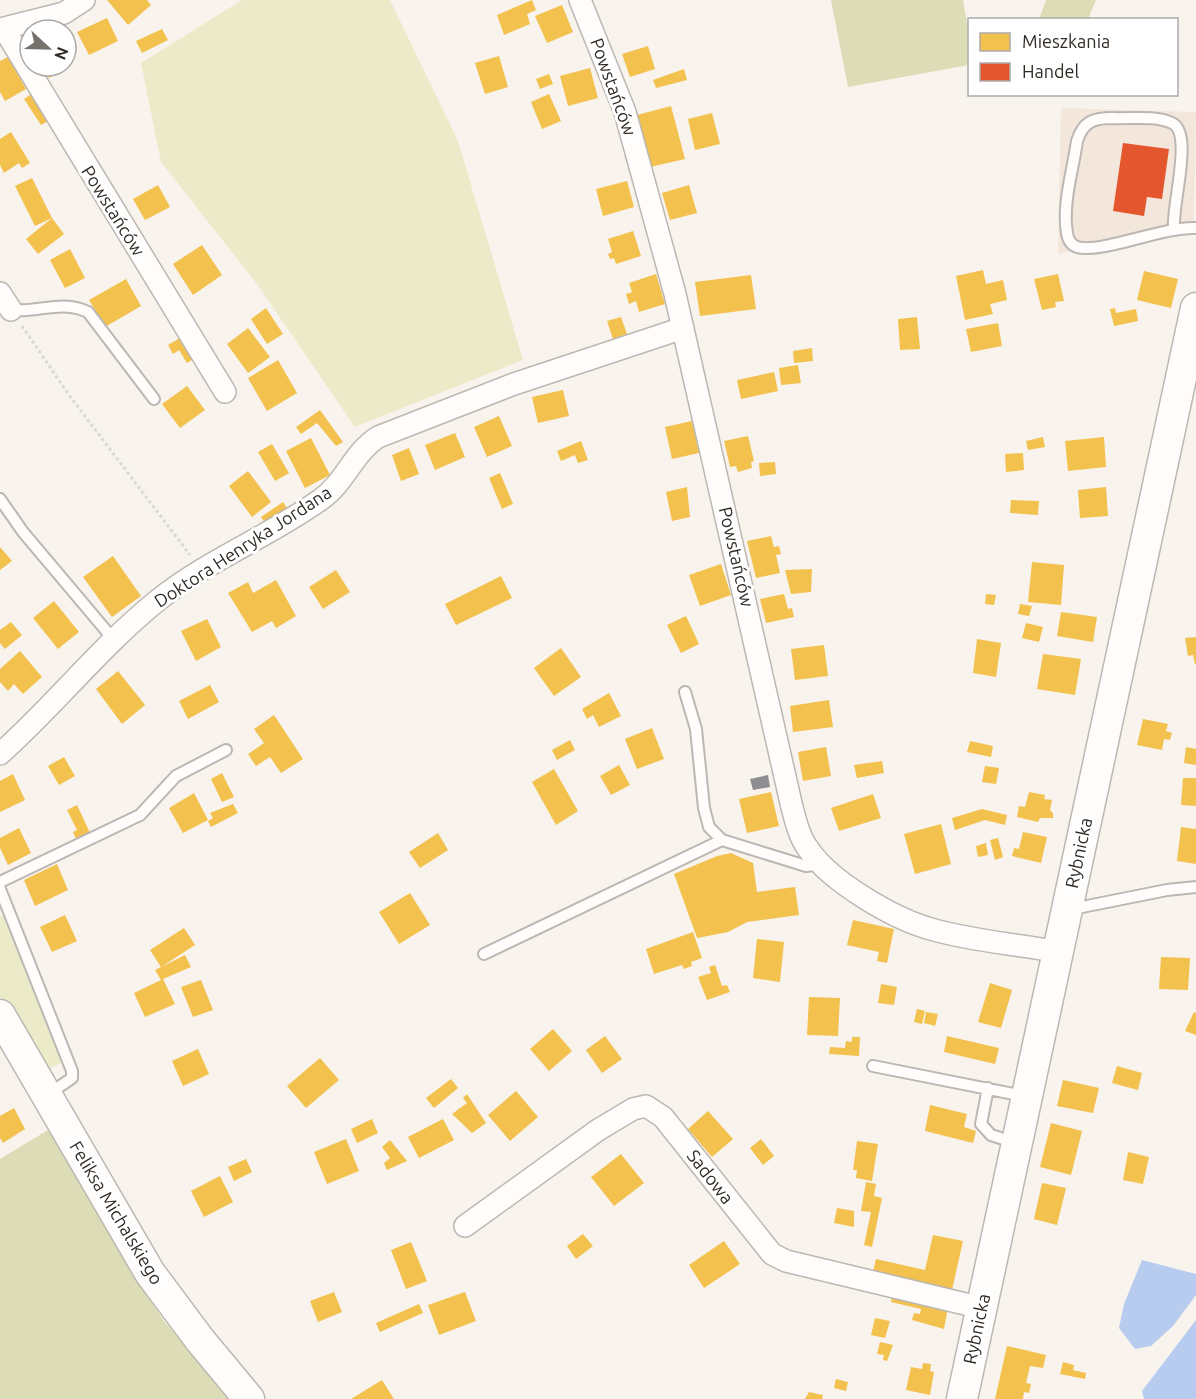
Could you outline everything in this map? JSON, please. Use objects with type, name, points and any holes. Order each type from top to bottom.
[{"type":"main road","name":"Rybnicka","points":[[962,1399],[1196,308]]},
{"type":"main road","name":"Feliksa Michalskiego","points":[[0,1015],[153,1278],[249,1399]]},
{"type":"street","name":"Powstańców","points":[[84,0],[63,13],[2,29],[225,392]]},
{"type":"street","name":"Powstańców","points":[[580,0],[625,112],[684,328],[791,803],[802,838],[820,864],[851,887],[916,924],[949,933],[1058,952]]},
{"type":"street","name":"Doktora Henryka Jordana","points":[[0,754],[114,640],[163,596],[321,500],[342,481],[363,448],[386,433],[514,384],[684,328]]},
{"type":"street","name":"Sadowa","points":[[465,1226],[598,1131],[633,1109],[646,1106],[663,1117],[772,1254],[786,1261],[982,1308]]},
{"type":"lane","points":[[1174,230],[1174,208],[1183,142],[1180,128],[1158,120],[1104,118],[1089,121],[1080,132],[1077,141],[1067,211],[1067,233],[1071,243],[1080,248],[1096,247],[1174,230],[1196,228]]},
{"type":"lane","points":[[5,301],[23,311],[60,305],[72,306],[88,312],[154,399]]},
{"type":"lane","points":[[0,499],[23,532],[114,640]]},
{"type":"lane","points":[[685,692],[698,739],[706,818],[710,827],[722,840],[806,866],[820,864]]},
{"type":"lane","points":[[0,882],[140,815],[176,777],[226,750]]},
{"type":"lane","points":[[484,954],[722,840]]},
{"type":"lane","points":[[1068,905],[1082,907],[1167,890],[1196,887]]},
{"type":"lane","points":[[0,889],[72,1071],[72,1078],[67,1083],[46,1095]]},
{"type":"lane","points":[[873,1066],[1027,1096]]},
{"type":"lane","points":[[988,1088],[981,1124],[991,1136],[1017,1144]]},
{"type":"path","points":[[5,301],[69,395],[202,571]]},
{"type":"shaded area","points":[[1061,108],[1196,112],[1194,225],[1058,254]]},
{"type":"green space","points":[[242,0],[390,0],[458,141],[523,360],[355,427],[257,284],[161,162],[141,63]]},
{"type":"green space","points":[[831,0],[963,0],[968,29],[968,65],[848,87]]},
{"type":"green space","points":[[1046,0],[1096,0],[1088,18],[1039,18]]},
{"type":"green space","points":[[0,915],[3,916],[63,1062],[49,1069],[48,1066],[41,1066],[0,997]]},
{"type":"green space","points":[[48,1130],[164,1321],[230,1399],[0,1399],[0,1159]]},
{"type":"water","points":[[1142,1260],[1196,1274],[1196,1295],[1173,1326],[1151,1346],[1135,1349],[1119,1328],[1124,1304]]},
{"type":"water","points":[[1196,1320],[1196,1399],[1144,1399],[1142,1391]]},
{"type":"building: Mieszkania","points":[[107,0],[147,0],[151,5],[128,25]]},
{"type":"building: Mieszkania","points":[[532,0],[536,10],[527,14],[530,24],[504,35],[497,15]]},
{"type":"building: Mieszkania","points":[[562,5],[573,32],[547,43],[535,16]]},
{"type":"building: Mieszkania","points":[[107,18],[118,41],[89,55],[78,32]]},
{"type":"building: Mieszkania","points":[[162,29],[168,40],[142,53],[136,41]]},
{"type":"building: Mieszkania","points":[[648,46],[655,69],[630,77],[622,54]]},
{"type":"building: Mieszkania","points":[[499,56],[508,87],[485,94],[475,63]]},
{"type":"building: Mieszkania","points":[[8,57],[26,89],[5,101],[0,92],[0,61]]},
{"type":"building: Mieszkania","points":[[590,68],[598,98],[568,106],[560,76]]},
{"type":"building: Mieszkania","points":[[684,69],[687,80],[656,88],[653,80]]},
{"type":"building: Mieszkania","points":[[549,74],[553,84],[540,89],[536,79]]},
{"type":"building: Mieszkania","points":[[36,91],[53,118],[41,125],[24,99]]},
{"type":"building: Mieszkania","points":[[549,94],[561,121],[542,129],[531,102]]},
{"type":"building: Mieszkania","points":[[671,106],[685,159],[650,167],[637,115]]},
{"type":"building: Mieszkania","points":[[712,113],[720,144],[695,150],[688,119]]},
{"type":"building: Mieszkania","points":[[11,132],[30,163],[22,168],[19,163],[4,173],[0,165],[0,139]]},
{"type":"building: Mieszkania","points":[[32,178],[52,218],[35,226],[15,186]]},
{"type":"building: Mieszkania","points":[[627,181],[634,207],[603,216],[596,189]]},
{"type":"building: Mieszkania","points":[[158,185],[170,207],[145,220],[133,199]]},
{"type":"building: Mieszkania","points":[[689,185],[697,213],[670,220],[662,193]]},
{"type":"building: Mieszkania","points":[[52,218],[64,234],[38,254],[26,239]]},
{"type":"building: Mieszkania","points":[[633,231],[641,256],[616,264],[614,258],[610,259],[608,254],[612,252],[608,239]]},
{"type":"building: Mieszkania","points":[[202,245],[222,275],[193,295],[173,264]]},
{"type":"building: Mieszkania","points":[[70,249],[85,278],[65,288],[50,260]]},
{"type":"building: Mieszkania","points":[[983,270],[986,284],[1003,280],[1007,300],[990,304],[993,314],[965,320],[956,276]]},
{"type":"building: Mieszkania","points":[[1144,271],[1178,279],[1171,308],[1137,300]]},
{"type":"building: Mieszkania","points":[[656,274],[665,304],[639,312],[636,301],[629,304],[626,294],[632,292],[629,283]]},
{"type":"building: Mieszkania","points":[[1058,274],[1064,301],[1055,302],[1056,307],[1042,310],[1034,279]]},
{"type":"building: Mieszkania","points":[[751,275],[756,309],[700,316],[695,282]]},
{"type":"building: Mieszkania","points":[[126,279],[141,306],[105,327],[89,300]]},
{"type":"building: Mieszkania","points":[[266,308],[283,334],[267,344],[251,319]]},
{"type":"building: Mieszkania","points":[[1115,308],[1116,313],[1136,309],[1138,321],[1114,326],[1110,309]]},
{"type":"building: Mieszkania","points":[[621,317],[628,337],[614,342],[607,321]]},
{"type":"building: Mieszkania","points":[[917,317],[920,349],[900,350],[898,319]]},
{"type":"building: Mieszkania","points":[[998,323],[1002,346],[971,352],[966,329]]},
{"type":"building: Mieszkania","points":[[248,328],[270,357],[248,373],[227,344]]},
{"type":"building: Mieszkania","points":[[185,335],[198,356],[187,363],[179,350],[173,354],[168,345]]},
{"type":"building: Mieszkania","points":[[812,348],[813,361],[794,363],[793,351]]},
{"type":"building: Mieszkania","points":[[278,360],[297,393],[267,411],[248,378]]},
{"type":"building: Mieszkania","points":[[798,365],[801,383],[781,385],[779,368]]},
{"type":"building: Mieszkania","points":[[774,372],[778,391],[741,399],[737,380]]},
{"type":"building: Mieszkania","points":[[187,386],[205,410],[180,428],[162,404]]},
{"type":"building: Mieszkania","points":[[563,390],[569,416],[538,423],[532,397]]},
{"type":"building: Mieszkania","points":[[320,410],[343,442],[336,446],[317,423],[301,434],[296,427]]},
{"type":"building: Mieszkania","points":[[499,416],[512,446],[487,457],[474,427]]},
{"type":"building: Mieszkania","points":[[692,421],[699,453],[672,459],[665,427]]},
{"type":"building: Mieszkania","points":[[455,433],[465,457],[435,470],[425,445]]},
{"type":"building: Mieszkania","points":[[748,436],[754,461],[751,462],[752,468],[738,472],[736,466],[730,467],[724,441]]},
{"type":"building: Mieszkania","points":[[1043,437],[1045,447],[1028,450],[1026,441]]},
{"type":"building: Mieszkania","points":[[1104,437],[1106,467],[1068,471],[1065,441]]},
{"type":"building: Mieszkania","points":[[311,438],[330,475],[305,488],[286,451]]},
{"type":"building: Mieszkania","points":[[581,441],[588,460],[578,463],[575,455],[561,461],[557,451]]},
{"type":"building: Mieszkania","points":[[272,444],[289,473],[275,481],[258,452]]},
{"type":"building: Mieszkania","points":[[409,448],[419,474],[401,481],[392,455]]},
{"type":"building: Mieszkania","points":[[1023,453],[1024,470],[1006,472],[1005,454]]},
{"type":"building: Mieszkania","points":[[775,462],[776,474],[760,476],[759,463]]},
{"type":"building: Mieszkania","points":[[248,471],[271,502],[252,517],[229,486]]},
{"type":"building: Mieszkania","points":[[500,473],[513,504],[502,509],[489,478]]},
{"type":"building: Mieszkania","points":[[687,487],[690,517],[672,521],[666,492]]},
{"type":"building: Mieszkania","points":[[1106,487],[1108,516],[1080,518],[1078,490]]},
{"type":"building: Mieszkania","points":[[1011,500],[1039,501],[1038,515],[1010,513]]},
{"type":"building: Mieszkania","points":[[283,502],[290,513],[268,527],[261,517]]},
{"type":"building: Mieszkania","points":[[771,536],[774,547],[779,546],[781,554],[776,555],[780,573],[756,578],[747,541]]},
{"type":"building: Mieszkania","points":[[0,547],[12,561],[0,570]]},
{"type":"building: Mieszkania","points":[[113,556],[141,596],[112,617],[83,577]]},
{"type":"building: Mieszkania","points":[[1032,562],[1064,565],[1061,605],[1028,602]]},
{"type":"building: Mieszkania","points":[[721,564],[731,595],[700,606],[689,575]]},
{"type":"building: Mieszkania","points":[[812,569],[811,592],[791,594],[785,570]]},
{"type":"building: Mieszkania","points":[[336,570],[350,592],[323,609],[309,587]]},
{"type":"building: Mieszkania","points":[[501,576],[512,598],[456,625],[445,604]]},
{"type":"building: Mieszkania","points":[[276,580],[296,616],[276,628],[272,621],[252,632],[228,593],[248,582],[253,593]]},
{"type":"building: Mieszkania","points":[[784,594],[788,609],[792,608],[794,617],[766,623],[760,599]]},
{"type":"building: Mieszkania","points":[[986,594],[996,595],[994,605],[985,604]]},
{"type":"building: Mieszkania","points":[[54,601],[79,632],[58,649],[33,618]]},
{"type":"building: Mieszkania","points":[[1020,604],[1032,606],[1029,616],[1018,614]]},
{"type":"building: Mieszkania","points":[[1061,612],[1097,617],[1093,642],[1057,636]]},
{"type":"building: Mieszkania","points":[[686,616],[699,644],[681,653],[667,625]]},
{"type":"building: Mieszkania","points":[[207,619],[221,647],[196,661],[181,631]]},
{"type":"building: Mieszkania","points":[[11,622],[22,635],[5,649],[0,643],[0,630]]},
{"type":"building: Mieszkania","points":[[1026,623],[1043,627],[1039,642],[1022,638]]},
{"type":"building: Mieszkania","points":[[1196,637],[1195,664],[1193,655],[1188,656],[1185,638]]},
{"type":"building: Mieszkania","points":[[977,639],[1001,643],[996,677],[973,673]]},
{"type":"building: Mieszkania","points":[[824,645],[828,676],[795,680],[791,649]]},
{"type":"building: Mieszkania","points":[[561,648],[581,677],[554,696],[534,668]]},
{"type":"building: Mieszkania","points":[[20,651],[42,677],[23,694],[14,684],[8,691],[0,682],[0,669]]},
{"type":"building: Mieszkania","points":[[1043,654],[1081,659],[1075,695],[1037,689]]},
{"type":"building: Mieszkania","points":[[118,671],[145,705],[122,724],[96,689]]},
{"type":"building: Mieszkania","points":[[210,685],[219,702],[188,719],[179,701]]},
{"type":"building: Mieszkania","points":[[609,693],[621,716],[599,727],[593,715],[587,719],[582,709]]},
{"type":"building: Mieszkania","points":[[829,700],[833,727],[793,732],[790,706]]},
{"type":"building: Mieszkania","points":[[274,715],[303,759],[281,773],[270,757],[256,766],[248,754],[264,743],[254,729]]},
{"type":"building: Mieszkania","points":[[1143,719],[1168,724],[1166,731],[1172,733],[1170,740],[1164,739],[1162,750],[1137,745]]},
{"type":"building: Mieszkania","points":[[652,728],[664,759],[637,769],[625,739]]},
{"type":"building: Mieszkania","points":[[570,740],[575,750],[557,760],[552,750]]},
{"type":"building: Mieszkania","points":[[970,741],[993,746],[991,757],[967,752]]},
{"type":"building: Mieszkania","points":[[826,747],[831,776],[803,781],[798,752]]},
{"type":"building: Mieszkania","points":[[1186,747],[1196,749],[1196,765],[1184,763]]},
{"type":"building: Mieszkania","points":[[64,757],[75,776],[59,785],[48,766]]},
{"type":"building: Mieszkania","points":[[882,761],[884,773],[857,778],[854,765]]},
{"type":"building: Mieszkania","points":[[619,765],[630,785],[611,795],[600,776]]},
{"type":"building: Mieszkania","points":[[985,766],[999,768],[996,784],[982,782]]},
{"type":"building: Mieszkania","points":[[554,769],[578,811],[556,825],[532,782]]},
{"type":"building: Mieszkania","points":[[222,773],[234,797],[222,802],[211,779]]},
{"type":"building: Mieszkania","points":[[13,774],[25,800],[0,812],[0,781]]},
{"type":"building: Mieszkania","points":[[1183,778],[1196,778],[1196,806],[1181,805]]},
{"type":"building: Mieszkania","points":[[771,792],[779,826],[747,833],[739,799]]},
{"type":"building: Mieszkania","points":[[1029,792],[1045,795],[1044,799],[1052,800],[1050,810],[1053,818],[1040,818],[1038,822],[1017,817],[1019,806],[1025,807]]},
{"type":"building: Mieszkania","points":[[194,793],[208,820],[183,833],[169,808]]},
{"type":"building: Mieszkania","points":[[873,794],[881,818],[839,831],[831,808]]},
{"type":"building: Mieszkania","points":[[233,804],[238,813],[211,827],[208,821],[213,818],[210,813]]},
{"type":"building: Mieszkania","points":[[77,805],[91,835],[77,841],[73,832],[77,830],[67,810]]},
{"type":"building: Mieszkania","points":[[982,809],[1007,815],[1005,825],[985,820],[955,830],[952,818]]},
{"type":"building: Mieszkania","points":[[941,824],[951,864],[915,874],[904,834]]},
{"type":"building: Mieszkania","points":[[1181,827],[1196,829],[1196,864],[1177,861]]},
{"type":"building: Mieszkania","points":[[19,828],[31,853],[8,865],[0,848],[0,838]]},
{"type":"building: Mieszkania","points":[[1023,832],[1047,837],[1041,863],[1012,856],[1014,848],[1019,849]]},
{"type":"building: Mieszkania","points":[[438,833],[448,850],[420,868],[409,852]]},
{"type":"building: Mieszkania","points":[[998,838],[1003,857],[995,860],[990,840]]},
{"type":"building: Mieszkania","points":[[986,843],[988,855],[978,857],[976,846]]},
{"type":"building: Mieszkania","points":[[731,853],[753,863],[757,892],[795,887],[799,915],[747,922],[728,932],[697,938],[674,874],[717,856]]},
{"type":"building: Mieszkania","points":[[57,864],[68,890],[35,906],[24,880]]},
{"type":"building: Mieszkania","points":[[410,893],[430,925],[399,944],[379,912]]},
{"type":"building: Mieszkania","points":[[65,915],[77,941],[52,952],[40,927]]},
{"type":"building: Mieszkania","points":[[853,920],[894,929],[887,963],[877,961],[879,952],[847,945]]},
{"type":"building: Mieszkania","points":[[184,928],[195,945],[161,967],[150,950]]},
{"type":"building: Mieszkania","points":[[693,932],[702,958],[691,962],[692,966],[684,969],[682,965],[654,974],[646,949]]},
{"type":"building: Mieszkania","points":[[757,939],[784,942],[780,982],[753,978]]},
{"type":"building: Mieszkania","points":[[185,955],[191,967],[163,979],[175,1004],[145,1017],[134,993],[161,980],[155,970]]},
{"type":"building: Mieszkania","points":[[1161,957],[1190,958],[1188,990],[1159,989]]},
{"type":"building: Mieszkania","points":[[715,965],[722,986],[727,985],[730,992],[707,1000],[698,977],[711,973],[709,967]]},
{"type":"building: Mieszkania","points":[[201,980],[213,1010],[193,1017],[181,987]]},
{"type":"building: Mieszkania","points":[[990,983],[1012,990],[1001,1028],[978,1022]]},
{"type":"building: Mieszkania","points":[[881,984],[897,987],[894,1005],[878,1003]]},
{"type":"building: Mieszkania","points":[[809,997],[840,998],[838,1036],[807,1035]]},
{"type":"building: Mieszkania","points":[[917,1009],[925,1011],[922,1024],[914,1022]]},
{"type":"building: Mieszkania","points":[[926,1012],[938,1014],[935,1026],[924,1023]]},
{"type":"building: Mieszkania","points":[[1194,1012],[1196,1013],[1196,1035],[1185,1031]]},
{"type":"building: Mieszkania","points":[[553,1029],[572,1051],[549,1071],[530,1049]]},
{"type":"building: Mieszkania","points":[[605,1036],[622,1059],[602,1073],[586,1050]]},
{"type":"building: Mieszkania","points":[[947,1036],[999,1048],[995,1064],[944,1052]]},
{"type":"building: Mieszkania","points":[[852,1037],[860,1037],[859,1056],[829,1054],[830,1047],[845,1048],[846,1041],[852,1042]]},
{"type":"building: Mieszkania","points":[[198,1049],[209,1074],[183,1086],[172,1061]]},
{"type":"building: Mieszkania","points":[[320,1058],[339,1080],[306,1108],[287,1086]]},
{"type":"building: Mieszkania","points":[[1117,1066],[1142,1073],[1138,1090],[1112,1083]]},
{"type":"building: Mieszkania","points":[[451,1079],[458,1088],[434,1108],[426,1098]]},
{"type":"building: Mieszkania","points":[[1063,1080],[1099,1088],[1093,1113],[1057,1106]]},
{"type":"building: Mieszkania","points":[[516,1091],[538,1117],[510,1141],[488,1115]]},
{"type":"building: Mieszkania","points":[[467,1094],[486,1123],[472,1133],[452,1114],[467,1103],[463,1098]]},
{"type":"building: Mieszkania","points":[[930,1105],[967,1114],[964,1127],[976,1131],[973,1143],[925,1131]]},
{"type":"building: Mieszkania","points":[[14,1108],[25,1129],[3,1143],[0,1138],[0,1116]]},
{"type":"building: Mieszkania","points":[[708,1111],[733,1139],[712,1157],[688,1129]]},
{"type":"building: Mieszkania","points":[[372,1119],[378,1133],[357,1143],[351,1129]]},
{"type":"building: Mieszkania","points":[[443,1119],[454,1140],[419,1158],[408,1137]]},
{"type":"building: Mieszkania","points":[[1051,1123],[1082,1131],[1071,1175],[1040,1167]]},
{"type":"building: Mieszkania","points":[[346,1139],[359,1171],[327,1184],[314,1152]]},
{"type":"building: Mieszkania","points":[[761,1139],[774,1156],[763,1165],[750,1148]]},
{"type":"building: Mieszkania","points":[[390,1140],[407,1161],[387,1170],[384,1163],[390,1158],[382,1147]]},
{"type":"building: Mieszkania","points":[[857,1141],[878,1144],[872,1181],[856,1178],[857,1170],[853,1170]]},
{"type":"building: Mieszkania","points":[[1128,1152],[1149,1157],[1143,1184],[1123,1180]]},
{"type":"building: Mieszkania","points":[[621,1154],[644,1183],[614,1206],[591,1177]]},
{"type":"building: Mieszkania","points":[[246,1159],[252,1172],[234,1181],[228,1167]]},
{"type":"building: Mieszkania","points":[[220,1176],[233,1202],[204,1217],[191,1191]]},
{"type":"building: Mieszkania","points":[[866,1182],[876,1184],[874,1196],[882,1198],[872,1247],[864,1245],[871,1212],[861,1211]]},
{"type":"building: Mieszkania","points":[[1042,1183],[1066,1188],[1057,1225],[1034,1219]]},
{"type":"building: Mieszkania","points":[[837,1208],[854,1211],[854,1227],[834,1223]]},
{"type":"building: Mieszkania","points":[[583,1234],[593,1246],[576,1259],[567,1246]]},
{"type":"building: Mieszkania","points":[[933,1235],[963,1241],[952,1290],[873,1272],[876,1259],[925,1270]]},
{"type":"building: Mieszkania","points":[[724,1241],[740,1264],[704,1288],[689,1265]]},
{"type":"building: Mieszkania","points":[[411,1242],[427,1281],[406,1289],[391,1250]]},
{"type":"building: Mieszkania","points":[[334,1292],[342,1312],[318,1322],[310,1301]]},
{"type":"building: Mieszkania","points":[[465,1292],[476,1321],[439,1335],[428,1305]]},
{"type":"building: Mieszkania","points":[[893,1294],[948,1307],[944,1329],[912,1320],[914,1313],[920,1314],[921,1309],[891,1302]]},
{"type":"building: Mieszkania","points":[[419,1304],[423,1313],[380,1332],[376,1323]]},
{"type":"building: Mieszkania","points":[[875,1318],[890,1321],[885,1338],[871,1335]]},
{"type":"building: Mieszkania","points":[[880,1342],[893,1345],[887,1361],[883,1360],[884,1355],[877,1354]]},
{"type":"building: Mieszkania","points":[[1007,1346],[1046,1355],[1043,1368],[1030,1366],[1026,1383],[1031,1384],[1029,1393],[1024,1392],[1023,1399],[995,1399]]},
{"type":"building: Mieszkania","points":[[1063,1362],[1074,1365],[1073,1370],[1086,1373],[1085,1379],[1060,1374]]},
{"type":"building: Mieszkania","points":[[923,1363],[931,1364],[930,1371],[934,1372],[930,1395],[906,1390],[911,1367],[922,1369]]},
{"type":"building: Mieszkania","points":[[836,1379],[848,1382],[846,1391],[834,1388]]},
{"type":"building: Mieszkania","points":[[382,1380],[394,1399],[351,1399]]},
{"type":"building: Mieszkania","points":[[809,1392],[823,1395],[822,1399],[805,1399]]},
{"type":"building: Handel","points":[[1123,143],[1169,149],[1162,199],[1147,197],[1144,216],[1113,211]]},
{"type":"building: Przemysł","points":[[768,775],[770,787],[753,790],[750,779]]}]
